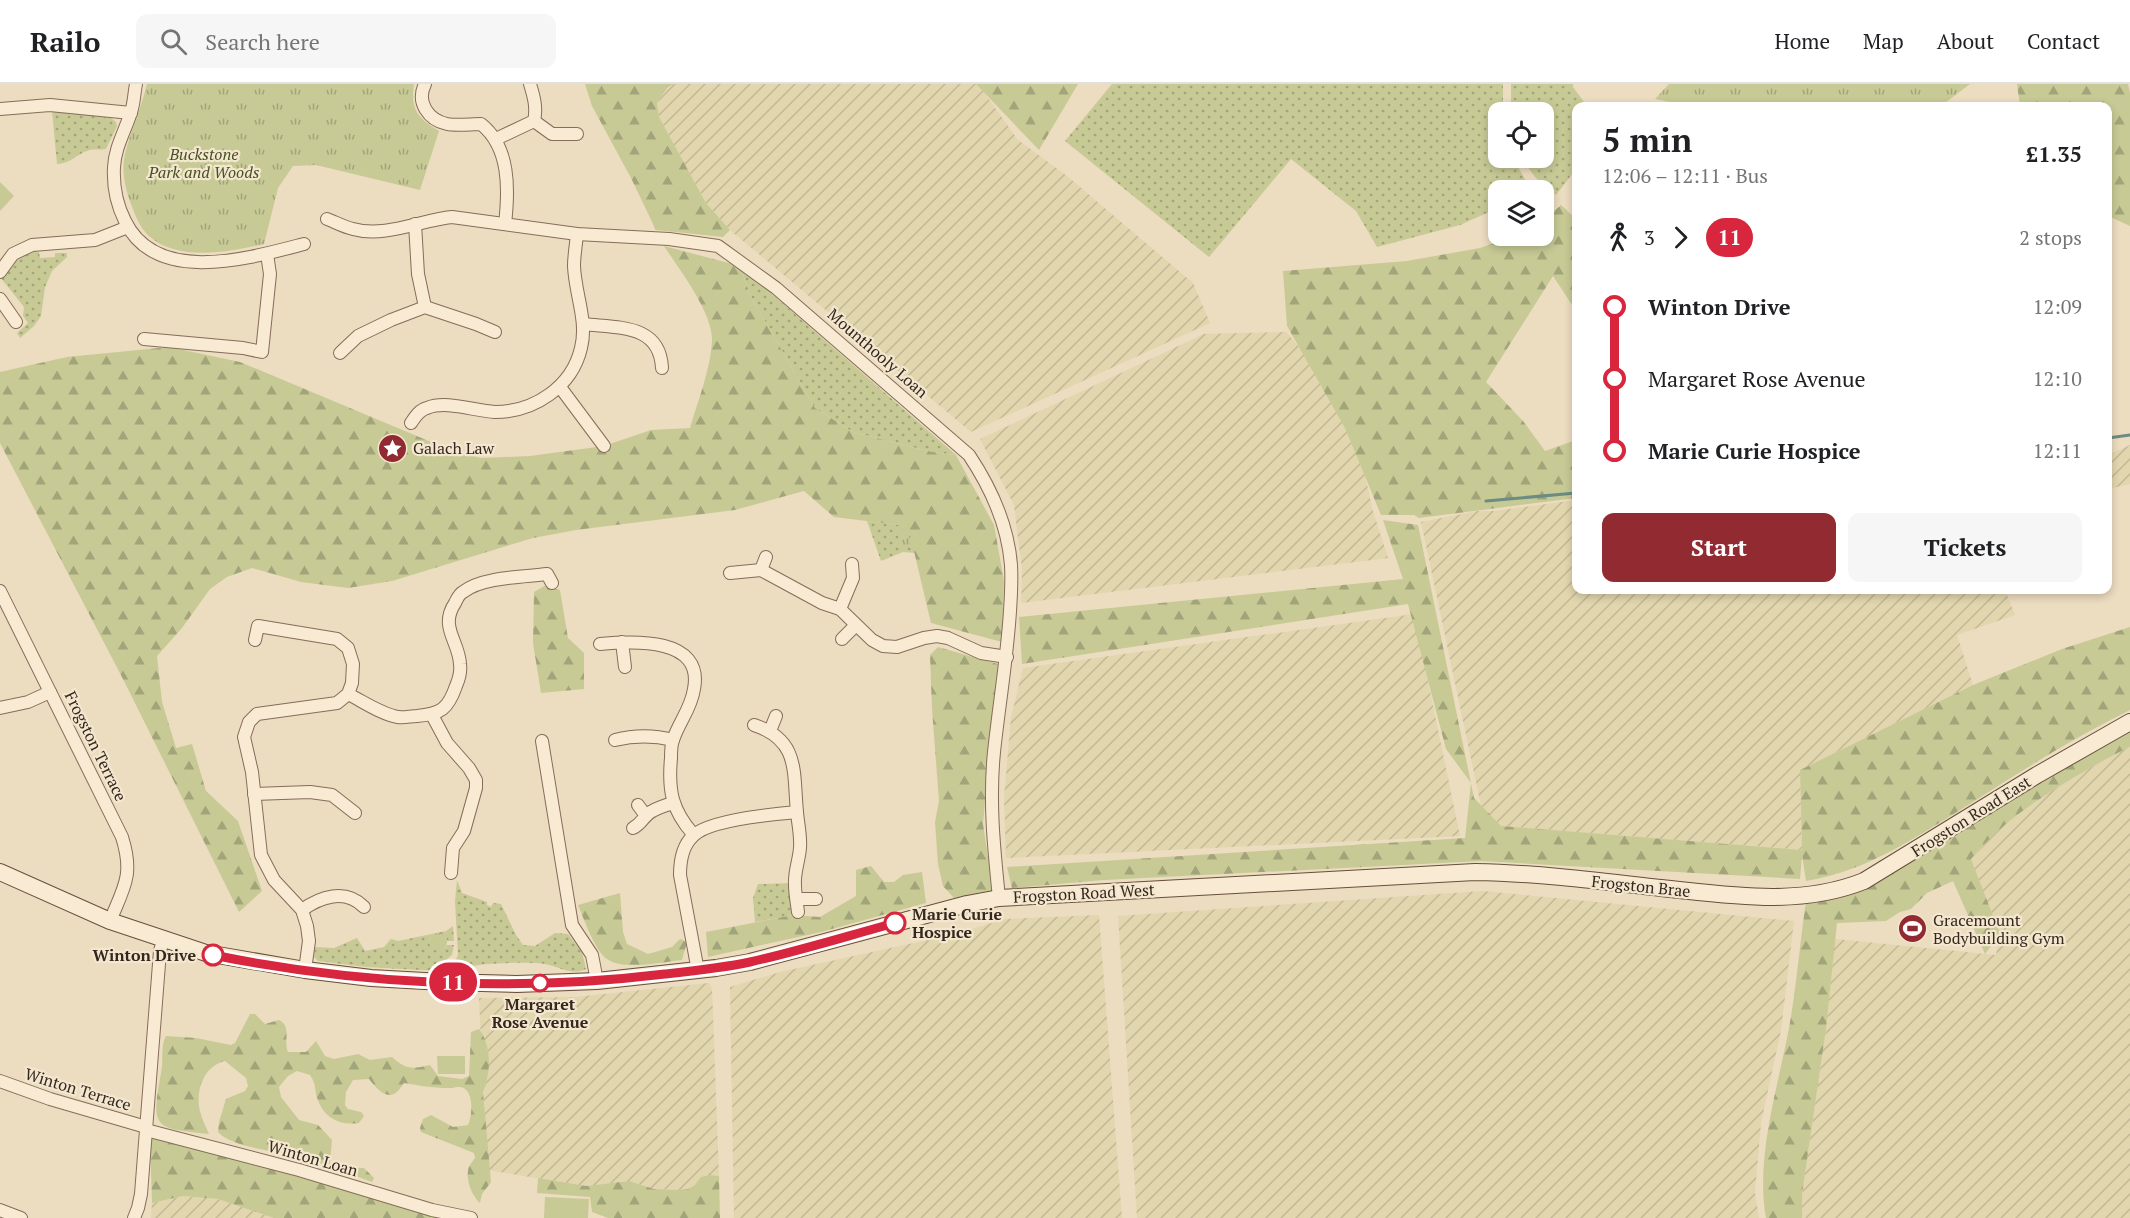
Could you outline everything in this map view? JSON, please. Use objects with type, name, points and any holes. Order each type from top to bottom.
[{"type":"main road","name":"Frogston Road East","points":[[1807,895],[1847,888],[1864,881],[2037,775],[2130,722]]},
{"type":"main road","name":"Frogston Road West","points":[[0,872],[110,921],[206,953],[305,970],[371,978],[517,984],[597,981],[750,962],[967,904],[999,898],[1475,872]]},
{"type":"main road","name":"Frogston Brae","points":[[1475,872],[1550,876],[1744,897],[1807,895]]},
{"type":"street","points":[[136,84],[131,113],[120,138],[114,170],[121,212],[136,238],[161,255],[182,261],[235,260],[303,244]]},
{"type":"street","points":[[425,84],[422,97],[424,108],[433,117],[447,124],[481,124],[496,139],[508,186],[505,224]]},
{"type":"street","points":[[530,84],[536,113],[534,121]]},
{"type":"street","points":[[0,109],[50,105],[131,113]]},
{"type":"street","points":[[496,139],[534,121]]},
{"type":"street","points":[[534,121],[552,134],[577,134]]},
{"type":"street","name":"Mounthooly Loan","points":[[327,219],[355,230],[384,230],[452,217],[577,234],[669,239],[718,246],[776,288],[969,455],[997,507],[1008,545],[1011,582],[1007,657],[994,753],[992,789],[991,827],[999,898]]},
{"type":"street","points":[[415,224],[418,274],[425,307]]},
{"type":"street","points":[[0,272],[13,254],[32,245],[95,240],[128,227]]},
{"type":"street","points":[[411,423],[420,411],[429,406],[442,405],[495,412],[514,410],[533,404],[560,387],[574,366],[581,349],[584,324],[574,267],[577,234]]},
{"type":"street","points":[[144,339],[234,347],[262,352],[270,274],[267,254]]},
{"type":"street","points":[[0,299],[16,322]]},
{"type":"street","points":[[340,353],[358,336],[425,307],[495,332]]},
{"type":"street","points":[[584,324],[639,330],[662,356],[662,368]]},
{"type":"street","points":[[560,387],[604,446]]},
{"type":"street","points":[[761,570],[766,557]]},
{"type":"street","points":[[840,609],[853,578],[852,564]]},
{"type":"street","points":[[730,573],[761,570],[822,603],[840,609],[872,640],[883,646],[897,647],[937,636],[948,638],[981,653],[1007,657]]},
{"type":"street","points":[[348,694],[399,717],[432,715],[444,709],[452,700],[458,681],[460,664],[448,621],[452,607],[462,592],[489,581],[547,574],[552,583]]},
{"type":"street","name":"Frogston Terrace","points":[[0,591],[122,837],[127,853],[128,876],[110,921]]},
{"type":"street","points":[[843,639],[856,625]]},
{"type":"street","points":[[255,640],[258,626],[337,639],[348,648],[353,664],[352,683],[348,694],[337,703],[258,714],[249,722],[244,736],[252,772],[261,855],[274,880],[302,910],[309,941],[305,970]]},
{"type":"street","points":[[622,642],[625,667]]},
{"type":"street","points":[[600,644],[622,642],[672,647],[690,662],[694,671],[694,690],[689,710],[673,740],[670,788],[677,814],[693,834]]},
{"type":"street","points":[[0,708],[28,702],[50,692]]},
{"type":"street","points":[[432,715],[447,743],[469,768],[476,780],[476,788],[464,831],[453,848],[451,873]]},
{"type":"street","points":[[770,730],[776,716]]},
{"type":"street","points":[[753,725],[770,730],[787,749],[792,760],[800,843],[795,885],[798,912]]},
{"type":"street","points":[[623,742],[639,735],[660,736],[673,740]]},
{"type":"street","points":[[542,741],[572,925],[592,955],[597,981]]},
{"type":"street","points":[[254,794],[310,792],[332,795],[355,813]]},
{"type":"street","points":[[633,828],[640,824],[642,810],[673,803]]},
{"type":"street","points":[[698,970],[680,864],[686,845],[693,834],[703,830],[746,818],[797,812]]},
{"type":"street","points":[[302,910],[316,900],[332,896],[346,897],[360,902],[364,907]]},
{"type":"street","points":[[797,899],[816,899]]},
{"type":"street","points":[[134,1218],[141,1194],[160,951],[163,940]]},
{"type":"street","name":"Winton Terrace","points":[[0,1081],[146,1129]]},
{"type":"street","name":"Winton Loan","points":[[146,1129],[299,1170],[432,1210],[471,1218]]},
{"type":"street","points":[[0,1210],[21,1218]]},
{"type":"shaded area","points":[[675,84],[978,84],[1018,140],[1067,176],[1193,283],[1210,323],[971,432],[730,230],[706,203],[659,117],[657,103],[667,87]]},
{"type":"shaded area","points":[[1286,332],[1314,364],[1359,449],[1373,511],[1388,558],[1021,603],[1022,570],[1014,505],[980,439],[1204,334]]},
{"type":"shaded area","points":[[2130,445],[2130,484],[2112,488],[2112,452]]},
{"type":"shaded area","points":[[1572,501],[1572,594],[2007,594],[2015,615],[1957,635],[1973,685],[1800,770],[1802,850],[1501,826],[1481,806],[1421,522],[1477,511],[1494,511]]},
{"type":"shaded area","points":[[1414,614],[1460,836],[1006,858],[1004,798],[1011,717],[1023,668]]},
{"type":"shaded area","points":[[2130,747],[2130,1218],[1802,1218],[1802,1194],[1826,1029],[1835,939],[1996,955],[1999,933],[1971,859],[2002,825],[2030,804],[2111,755]]},
{"type":"shaded area","points":[[1483,891],[1794,921],[1781,1030],[1761,1123],[1755,1193],[1759,1218],[1137,1218],[1118,916]]},
{"type":"shaded area","points":[[1099,915],[1122,1218],[734,1218],[730,987],[780,972],[955,934],[1005,919]]},
{"type":"shaded area","points":[[709,983],[712,988],[719,1176],[710,1175],[688,1189],[679,1190],[654,1189],[629,1181],[586,1186],[487,1170],[479,998],[575,997]]},
{"type":"shaded area","points":[[183,1196],[218,1199],[274,1218],[151,1218],[152,1203]]},
{"type":"green space","name":"Buckstone Park and Woods","points":[[147,84],[414,84],[413,100],[417,112],[439,131],[420,190],[316,165],[293,166],[278,188],[264,244],[220,252],[189,252],[161,244],[146,233],[136,217],[126,188],[124,159]]},
{"type":"green space","points":[[585,84],[675,84],[667,87],[657,103],[659,117],[706,203],[730,230],[723,237],[656,230],[592,106]]},
{"type":"green space","points":[[976,84],[1078,84],[1039,150]]},
{"type":"green space","points":[[1112,84],[1503,84],[1503,102],[1488,102],[1488,168],[1519,168],[1525,180],[1488,180],[1488,212],[1460,225],[1377,247],[1356,211],[1291,159],[1209,257],[1065,141]]},
{"type":"green space","points":[[1511,84],[1573,84],[1584,102],[1572,102],[1572,174],[1556,195],[1554,180],[1538,180],[1528,168],[1554,168],[1554,102],[1511,102]]},
{"type":"green space","points":[[1669,84],[1970,84],[1946,102],[1670,102],[1655,99]]},
{"type":"green space","points":[[2017,84],[2128,84],[2130,93],[2130,226],[2112,218],[2112,102],[2019,102]]},
{"type":"green space","points":[[52,111],[111,118],[117,126],[106,149],[90,150],[67,162],[57,164]]},
{"type":"green space","points":[[0,182],[14,196],[0,211]]},
{"type":"green space","points":[[1561,205],[1572,215],[1572,305],[1553,276],[1486,382],[1523,421],[1545,451],[1572,441],[1572,499],[1419,518],[1414,515],[1381,515],[1345,428],[1287,326],[1283,271],[1407,261],[1488,245],[1554,246],[1554,211]]},
{"type":"green space","points":[[664,246],[740,266],[750,295],[815,408],[853,432],[932,452],[956,455],[994,525],[1004,581],[1002,642],[931,623],[908,526],[834,517],[804,491],[735,510],[576,530],[533,538],[392,581],[348,588],[301,582],[252,568],[227,577],[210,589],[182,628],[157,656],[162,702],[176,748],[192,744],[206,791],[238,821],[262,891],[239,912],[124,681],[0,443],[0,372],[67,357],[169,347],[240,362],[455,452],[481,458],[530,456],[604,446],[651,430],[690,428],[703,385],[711,353],[711,331],[702,305]]},
{"type":"green space","points":[[30,251],[39,252],[40,258],[55,257],[55,253],[67,253],[67,257],[52,271],[45,287],[41,316],[34,326],[20,338],[17,333],[28,323],[23,316],[24,307],[0,277],[15,258]]},
{"type":"green space","points":[[740,266],[956,455],[932,452],[853,432],[815,408],[750,295]]},
{"type":"green space","points":[[1383,520],[1418,525],[1471,783],[1446,749],[1408,604],[1022,664],[1019,617],[1403,579]]},
{"type":"green space","points":[[867,521],[909,526],[916,553],[903,552],[881,561]]},
{"type":"green space","points":[[904,529],[909,537],[910,547],[902,549],[897,547],[899,530]]},
{"type":"green space","points":[[546,585],[560,590],[568,638],[584,653],[584,689],[541,693],[533,643],[534,592]]},
{"type":"green space","points":[[2130,627],[2130,710],[2050,754],[1893,850],[1851,869],[1806,881],[1802,855],[1800,879],[1482,861],[1104,880],[1012,888],[1007,867],[1465,838],[1471,783],[1474,798],[1501,826],[1802,850],[1800,770],[1973,685],[2062,649]]},
{"type":"green space","points":[[938,647],[998,664],[983,824],[993,890],[954,898],[943,886],[938,864],[935,822],[939,801],[930,655]]},
{"type":"green space","points":[[2130,722],[2130,747],[2073,778],[2031,805],[1994,834],[1971,859],[2000,934],[1985,954],[1953,881],[1927,893],[1911,909],[1900,912],[1886,921],[1837,923],[1826,1029],[1802,1194],[1802,1218],[1766,1218],[1763,1171],[1769,1123],[1792,1011],[1807,895],[1827,892]]},
{"type":"green space","points":[[871,866],[884,882],[894,882],[903,875],[922,872],[926,903],[821,932],[708,957],[706,932],[793,915],[820,917],[856,896],[856,870]]},
{"type":"green space","points":[[457,880],[462,893],[487,902],[487,905],[491,907],[493,903],[501,904],[523,945],[535,946],[555,933],[568,934],[582,952],[586,969],[575,972],[545,964],[516,963],[441,971],[458,955],[455,901]]},
{"type":"green space","points":[[791,883],[793,915],[755,922],[753,898],[758,884]]},
{"type":"green space","points":[[620,893],[623,932],[627,944],[648,954],[672,947],[680,939],[687,942],[682,960],[633,965],[614,963],[603,955],[590,934],[578,905]]},
{"type":"green space","points":[[453,926],[454,941],[447,941],[446,937],[430,937],[429,943],[445,948],[447,945],[454,945],[452,955],[441,964],[438,971],[366,967],[318,961],[314,957],[315,947],[334,948],[357,938],[365,951],[384,947],[391,939],[398,941],[446,931]]},
{"type":"green space","points":[[438,933],[444,936],[447,942],[444,948],[438,951],[432,948],[429,942],[432,936]]},
{"type":"green space","points":[[250,1014],[255,1014],[265,1024],[279,1020],[283,1023],[288,1052],[306,1052],[316,1041],[325,1056],[334,1059],[358,1054],[370,1060],[392,1057],[405,1066],[414,1068],[430,1065],[438,1076],[462,1079],[469,1076],[471,1032],[479,1029],[486,1043],[489,1060],[488,1077],[483,1092],[491,1182],[482,1194],[480,1203],[468,1180],[468,1169],[475,1158],[474,1153],[421,1132],[420,1128],[423,1119],[431,1115],[453,1127],[468,1125],[471,1101],[468,1092],[462,1087],[434,1087],[404,1083],[397,1092],[387,1095],[369,1079],[353,1080],[346,1092],[345,1105],[348,1109],[361,1112],[364,1116],[359,1123],[352,1124],[339,1122],[324,1111],[317,1098],[310,1075],[297,1071],[288,1076],[279,1087],[281,1097],[299,1120],[318,1125],[332,1140],[330,1163],[334,1167],[364,1168],[374,1178],[372,1182],[314,1161],[235,1142],[218,1132],[226,1099],[245,1091],[248,1086],[246,1078],[225,1061],[207,1072],[199,1091],[200,1109],[209,1134],[176,1130],[160,1122],[156,1105],[166,1036],[196,1038],[231,1045],[235,1043]]},
{"type":"green space","points":[[437,1056],[465,1056],[465,1074],[438,1074]]},
{"type":"green space","points":[[156,1137],[454,1218],[274,1218],[218,1199],[183,1196],[152,1203],[150,1140]]},
{"type":"green space","points":[[719,1176],[720,1218],[608,1218],[592,1212],[590,1197],[537,1193],[538,1178],[586,1186],[629,1181],[654,1189],[679,1190],[688,1189],[695,1185],[701,1177]]},
{"type":"green space","points":[[545,1197],[589,1199],[588,1218],[544,1218]]},
{"type":"waterway","points":[[2112,437],[2130,435]]},
{"type":"waterway","points":[[1486,501],[1572,493]]},
{"type":"bus line","name":"11","points":[[213,955],[371,978],[517,984],[597,981],[645,977],[750,962],[895,923]]},
{"type":"place","name":"Galach Law","points":[[392,448]]},
{"type":"place","name":"Marie Curie Hospice","points":[[895,923]]},
{"type":"place","name":"Gracemount Bodybuilding Gym","points":[[1912,929]]},
{"type":"place","name":"Winton Drive","points":[[213,955]]},
{"type":"place","name":"Margaret Rose Avenue","points":[[540,983]]}]
